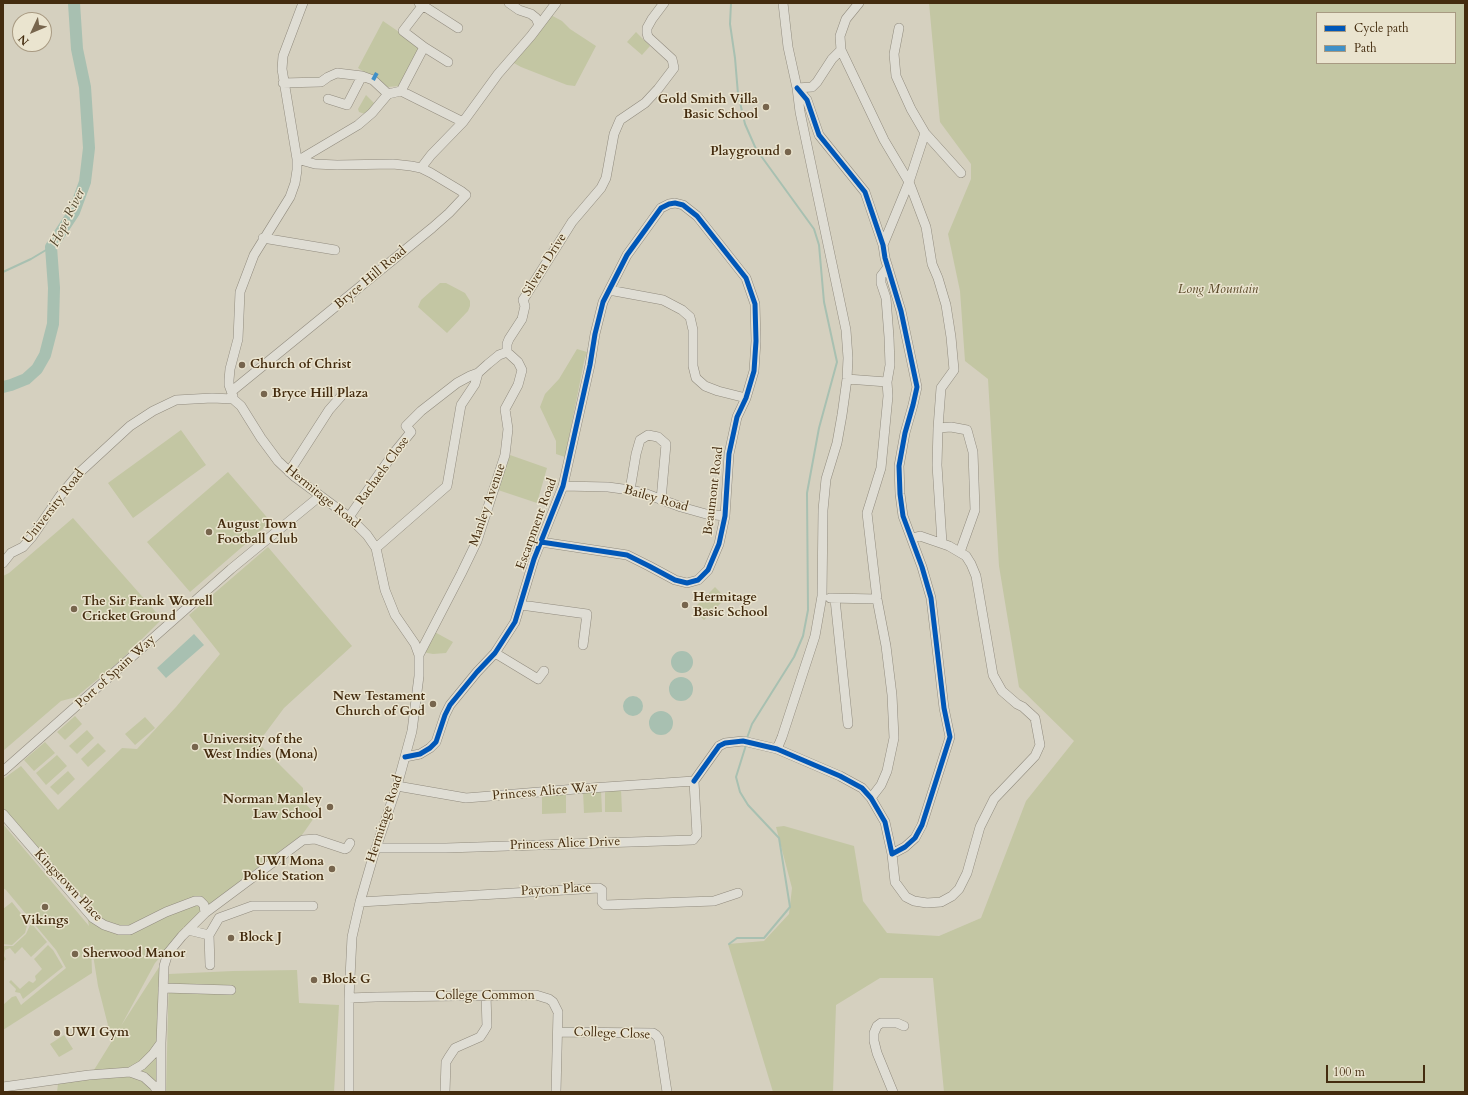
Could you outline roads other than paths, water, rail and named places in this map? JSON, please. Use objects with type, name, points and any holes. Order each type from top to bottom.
[{"type":"street","points":[[233,395],[229,386],[229,380],[238,339],[240,292],[254,255],[263,238],[290,197],[297,170],[298,160],[283,83],[282,56],[303,3]]},
{"type":"street","points":[[509,3],[519,10],[531,14],[536,18],[539,26]]},
{"type":"street","points":[[298,160],[322,164],[393,164],[421,168],[431,155],[463,122],[498,74],[539,26],[556,3]]},
{"type":"street","name":"Silvera Drive","points":[[507,352],[507,344],[509,339],[522,319],[525,306],[523,300],[572,222],[597,193],[606,178],[614,134],[620,120],[645,103],[674,68],[672,59],[648,37],[646,33],[652,19],[664,3]]},
{"type":"street","points":[[777,749],[815,636],[822,596],[823,510],[826,480],[837,443],[847,379],[848,358],[846,330],[800,112],[797,88],[788,47],[783,3]]},
{"type":"street","points":[[859,3],[846,19],[840,36],[841,50],[884,140],[909,182],[926,227],[932,264],[946,305],[951,337],[954,370],[941,388],[938,428],[937,465],[942,543]]},
{"type":"street","points":[[448,62],[424,47],[403,31],[421,4],[458,28]]},
{"type":"street","points":[[899,28],[894,54],[896,76],[911,109],[925,133],[961,173]]},
{"type":"street","points":[[401,91],[424,47]]},
{"type":"street","points":[[797,88],[812,87],[832,59],[841,50]]},
{"type":"street","points":[[283,83],[321,82],[337,73],[362,76],[373,80],[388,94]]},
{"type":"street","points":[[328,99],[347,105],[362,76]]},
{"type":"street","points":[[797,88],[807,100],[819,135],[865,192],[883,245],[901,311],[916,386],[914,405],[905,434],[899,466],[900,494],[903,516],[922,567],[931,598],[944,708],[950,737],[922,825],[915,838],[905,847],[892,854]]},
{"type":"street","points":[[298,160],[358,125],[372,113],[388,94],[401,91],[463,122]]},
{"type":"street","points":[[883,245],[909,182],[925,133]]},
{"type":"street","name":"Bryce Hill Road","points":[[233,395],[432,228],[465,197],[465,194],[444,180],[421,168]]},
{"type":"street","name":"Beaumont Road","points":[[541,542],[627,555],[675,580],[687,583],[698,580],[708,570],[719,544],[725,516],[729,454],[737,417],[746,398],[754,371],[756,342],[755,304],[746,278],[697,216],[683,205],[675,203],[669,204]]},
{"type":"street","name":"Escarpment Road","points":[[405,757],[420,754],[436,742],[450,705],[495,653],[515,622],[534,559],[564,486],[603,302],[627,255],[661,208],[669,204]]},
{"type":"street","points":[[263,238],[335,250]]},
{"type":"street","points":[[871,798],[881,785],[887,771],[894,738],[889,674],[877,599],[867,513],[881,468],[888,396],[890,365],[889,337],[886,298],[881,283],[881,276],[888,267]]},
{"type":"street","points":[[610,290],[663,300],[682,310],[690,317],[693,330],[692,366],[696,378],[705,386],[746,398]]},
{"type":"street","points":[[376,548],[447,486],[462,405],[474,384],[478,373],[507,352]]},
{"type":"street","name":"Manley Avenue","points":[[419,655],[477,541],[505,455],[508,429],[505,409],[518,385],[522,370],[518,362],[507,352]]},
{"type":"street","name":"Rachaels Close","points":[[349,517],[393,454],[411,432],[406,426],[421,411],[457,383],[478,373]]},
{"type":"street","points":[[847,379],[888,382]]},
{"type":"street","points":[[289,472],[329,410],[343,394]]},
{"type":"street","name":"Hermitage Road","points":[[233,395],[260,438],[278,461],[289,472],[349,517],[367,535],[376,548],[385,590],[395,616],[415,644],[419,655],[419,676],[412,731],[397,786],[377,848],[372,857],[352,937],[349,998],[349,1092]]},
{"type":"street","name":"University Road","points":[[3,563],[12,553],[23,547],[32,537],[60,496],[79,473],[130,426],[153,410],[176,400],[233,395]]},
{"type":"street","points":[[938,428],[952,427],[966,430],[973,452],[975,510],[960,552]]},
{"type":"street","points":[[630,490],[640,440],[648,435],[658,437],[666,444],[661,500]]},
{"type":"street","name":"Bailey Road","points":[[564,486],[608,487],[630,490],[644,493],[681,507],[706,514],[725,516]]},
{"type":"street","name":"Port of Spain Way","points":[[3,771],[232,569],[320,496]]},
{"type":"street","points":[[694,781],[719,746],[725,743],[746,741],[777,749],[840,776],[862,788],[871,798],[885,822],[892,854],[895,882],[906,896],[914,901],[927,903],[941,902],[952,896],[959,889],[967,873],[980,828],[994,799],[1035,756],[1040,745],[1035,718],[1002,691],[993,675],[976,576],[971,564],[966,556],[942,543],[920,536],[912,538]]},
{"type":"street","points":[[822,596],[835,599],[877,599]]},
{"type":"street","points":[[835,599],[848,724]]},
{"type":"street","points":[[521,605],[588,614],[583,645]]},
{"type":"street","points":[[495,653],[538,679],[544,671]]},
{"type":"street","name":"Princess Alice Way","points":[[397,786],[466,798],[694,781]]},
{"type":"street","name":"Princess Alice Drive","points":[[377,848],[446,848],[693,840],[697,835],[694,781]]},
{"type":"street","name":"Kingstown Place","points":[[3,814],[93,918],[104,925],[119,930],[130,930],[166,912],[195,901],[200,901],[204,905],[205,913]]},
{"type":"street","points":[[161,1092],[164,966],[168,953],[205,913],[303,840],[315,840],[345,849],[350,843]]},
{"type":"street","name":"Payton Place","points":[[360,902],[599,888],[602,890],[602,902],[605,905],[714,901],[738,893]]},
{"type":"street","points":[[210,965],[209,935],[219,918],[252,906],[313,906]]},
{"type":"street","points":[[188,930],[209,935]]},
{"type":"street","points":[[163,988],[231,990]]},
{"type":"street","points":[[445,1092],[446,1062],[449,1057],[455,1048],[480,1037],[487,1026],[486,995]]},
{"type":"street","name":"College Common","points":[[349,998],[536,995],[548,999],[553,1002],[558,1012],[556,1092]]},
{"type":"street","points":[[893,1092],[877,1053],[874,1033],[876,1026],[882,1023],[897,1023],[904,1026]]},
{"type":"street","name":"College Close","points":[[558,1032],[653,1033],[659,1039],[667,1092]]},
{"type":"street","points":[[3,1087],[89,1075],[130,1072],[142,1066],[161,1043]]},
{"type":"street","points":[[130,1072],[144,1077],[158,1092]]},
{"type":"waterway","name":"Hope River","points":[[3,387],[26,379],[37,369],[45,355],[53,324],[54,288],[51,247],[74,212],[85,182],[89,148],[85,87],[77,49],[74,3]]},
{"type":"waterway","points":[[731,3],[730,24],[738,94],[745,124],[756,149],[814,229],[819,245],[824,302],[837,362],[819,428],[807,493],[808,610],[803,636],[794,657],[752,724],[747,738]]},
{"type":"waterway","points":[[3,272],[31,259],[51,247]]},
{"type":"waterway","points":[[729,944],[737,938],[764,938],[790,907],[779,838],[748,805],[740,792],[736,777],[746,745]]},
{"type":"place","name":"Gold Smith Villa Basic School","points":[[766,107]]},
{"type":"place","name":"Playground","points":[[788,152]]},
{"type":"place","name":"Church of Christ","points":[[242,365]]},
{"type":"place","name":"Bryce Hill Plaza","points":[[264,394]]},
{"type":"place","name":"August Town Football Club","points":[[209,532]]},
{"type":"place","name":"Hermitage Basic School","points":[[685,605]]},
{"type":"place","name":"The Sir Frank Worrell Cricket Ground","points":[[74,609]]},
{"type":"place","name":"New Testament Church of God","points":[[433,704]]},
{"type":"place","name":"University of the West Indies (Mona)","points":[[195,747]]},
{"type":"place","name":"Norman Manley Law School","points":[[330,807]]},
{"type":"place","name":"UWI Mona Police Station","points":[[332,869]]},
{"type":"place","name":"Vikings","points":[[45,907]]},
{"type":"place","name":"Block J","points":[[231,938]]},
{"type":"place","name":"Sherwood Manor","points":[[75,954]]},
{"type":"place","name":"Block G","points":[[314,980]]},
{"type":"place","name":"UWI Gym","points":[[57,1033]]},
{"type":"park label","name":"Long Mountain","points":[[1218,290]]}]
